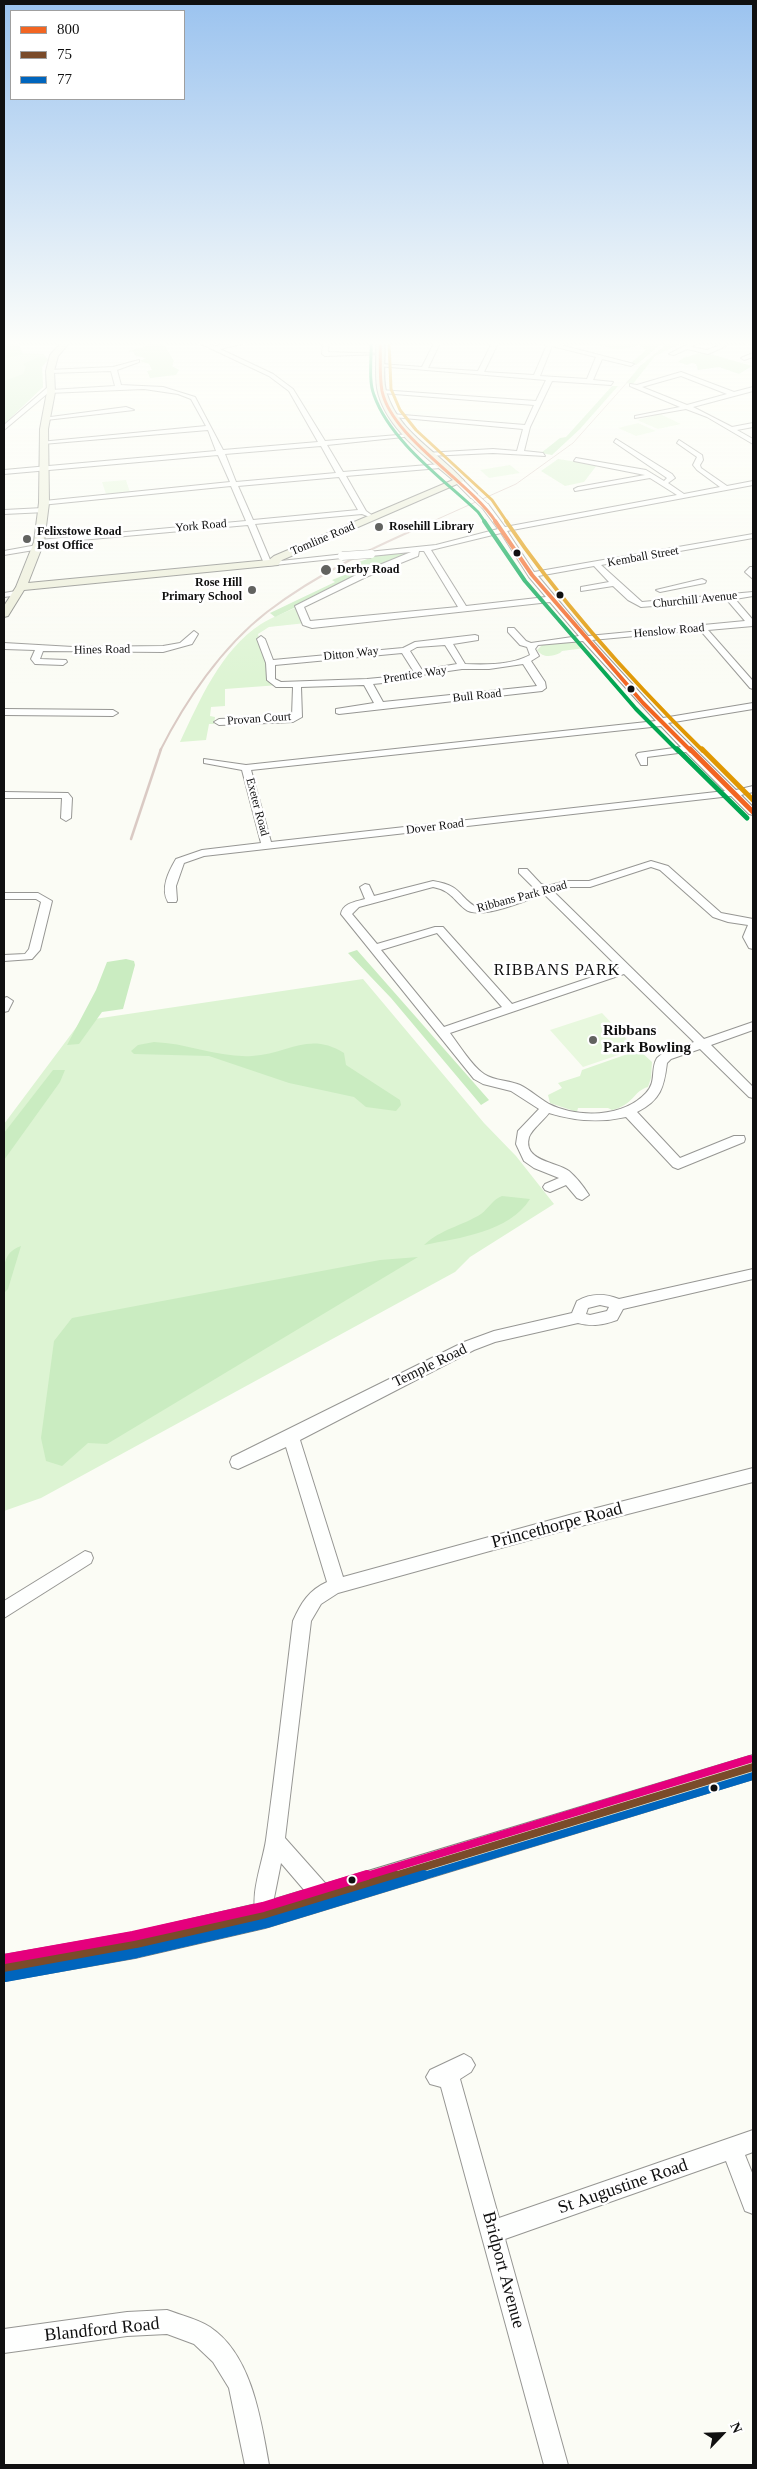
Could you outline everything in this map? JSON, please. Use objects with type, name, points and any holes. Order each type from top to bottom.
[{"type":"main road","points":[[4,614],[19,590],[37,547],[44,507],[45,456]]},
{"type":"main road","points":[[430,456],[459,481]]},
{"type":"main road","name":"Tomline Road","points":[[271,563],[278,558],[459,481]]},
{"type":"main road","points":[[19,590],[271,563]]},
{"type":"main road","points":[[4,1968],[154,1942],[265,1915],[753,1767]]},
{"type":"street","points":[[4,472],[182,456]]},
{"type":"street","points":[[221,456],[232,484],[271,563],[415,550],[502,530],[753,483]]},
{"type":"street","points":[[330,456],[362,512],[373,517]]},
{"type":"street","points":[[639,456],[671,477],[669,480],[662,482]]},
{"type":"street","points":[[700,456],[700,460],[696,465],[699,469],[726,488]]},
{"type":"street","points":[[618,467],[623,459]]},
{"type":"street","points":[[576,460],[641,470],[683,496]]},
{"type":"street","points":[[4,512],[232,484],[440,466]]},
{"type":"street","points":[[578,489],[651,476]]},
{"type":"street","points":[[459,481],[485,506],[532,575],[585,638],[687,749],[753,812]]},
{"type":"street","name":"York Road","points":[[4,553],[37,547],[250,522],[362,512]]},
{"type":"street","name":"Kemball Street","points":[[532,575],[753,536]]},
{"type":"street","points":[[456,542],[466,545],[508,540]]},
{"type":"street","points":[[427,548],[463,608]]},
{"type":"street","points":[[415,550],[415,554],[363,575],[299,606],[306,623],[312,625],[552,599]]},
{"type":"street","name":"Churchill Avenue","points":[[597,565],[606,573],[613,584],[641,605],[730,598],[753,594]]},
{"type":"street","points":[[753,569],[749,572],[753,577]]},
{"type":"street","points":[[660,590],[702,581]]},
{"type":"street","points":[[594,599],[581,586],[613,584]]},
{"type":"street","points":[[688,584],[706,600]]},
{"type":"street","points":[[4,595],[19,590]]},
{"type":"street","points":[[730,598],[752,624]]},
{"type":"street","name":"Henslow Road","points":[[531,645],[585,638],[752,624]]},
{"type":"street","points":[[702,628],[753,686]]},
{"type":"street","points":[[511,630],[523,643],[531,645],[530,648],[534,656],[526,661]]},
{"type":"street","name":"Hines Road","points":[[4,646],[40,649],[163,649],[183,645],[189,642],[194,634]]},
{"type":"street","name":"Ditton Way","points":[[270,663],[405,650],[415,645],[475,638]]},
{"type":"street","points":[[261,640],[270,663],[271,680],[280,684],[297,685],[367,682],[380,705]]},
{"type":"street","points":[[448,642],[462,666]]},
{"type":"street","points":[[40,649],[35,659],[38,662],[62,662]]},
{"type":"street","points":[[405,650],[419,673]]},
{"type":"street","name":"Prentice Way","points":[[367,682],[412,677],[419,673],[462,666],[526,661]]},
{"type":"street","name":"Bull Road","points":[[339,711],[542,688],[541,682],[526,661]]},
{"type":"street","name":"Provan Court","points":[[220,722],[290,720],[297,717],[297,685]]},
{"type":"street","points":[[207,761],[246,768],[662,722],[753,706]]},
{"type":"street","points":[[4,712],[113,713]]},
{"type":"street","points":[[644,763],[641,756],[687,749]]},
{"type":"street","name":"Exeter Road","points":[[246,768],[267,847]]},
{"type":"street","name":"Dover Road","points":[[172,900],[170,895],[171,887],[180,861],[202,853],[733,793],[753,789]]},
{"type":"street","points":[[4,795],[65,795],[67,798],[66,818]]},
{"type":"street","name":"Ribbans Park Road","points":[[753,922],[728,919],[717,914],[664,868],[651,864],[590,884],[566,884],[478,911],[470,909],[453,890],[443,885],[433,884],[350,908],[346,914],[372,949],[478,1076],[498,1085],[509,1085],[547,1108],[580,1117],[597,1118],[628,1112],[646,1101],[654,1092],[660,1082],[661,1061],[667,1056],[753,1026]]},
{"type":"street","points":[[523,871],[537,886],[546,890],[705,1044],[753,1094]]},
{"type":"street","points":[[365,887],[371,901]]},
{"type":"street","points":[[4,896],[38,896],[47,901],[34,950],[28,957],[4,958]]},
{"type":"street","points":[[753,926],[749,938],[753,946]]},
{"type":"street","points":[[372,949],[439,929],[509,1008]]},
{"type":"street","points":[[441,1032],[627,969]]},
{"type":"street","points":[[547,1108],[523,1134],[522,1144],[529,1158],[539,1165],[557,1170],[582,1195]]},
{"type":"street","points":[[628,1112],[678,1164],[739,1139]]},
{"type":"street","points":[[550,1186],[568,1179]]},
{"type":"street","name":"Temple Road","points":[[238,1462],[469,1346],[494,1337],[578,1317],[590,1321],[612,1316],[618,1305],[753,1274]]},
{"type":"street","points":[[291,1437],[337,1586]]},
{"type":"street","name":"Princethorpe Road","points":[[265,1915],[264,1898],[276,1842],[302,1620],[313,1598],[337,1586],[573,1520],[753,1475]]},
{"type":"street","points":[[4,1610],[85,1558]]},
{"type":"street","points":[[276,1842],[295,1866],[314,1884],[324,1898]]},
{"type":"street","name":"Bridport Avenue","points":[[450,2072],[556,2465]]},
{"type":"street","name":"St Augustine Road","points":[[492,2232],[753,2141]]},
{"type":"street","points":[[732,2149],[753,2203]]},
{"type":"street","name":"Blandford Road","points":[[4,2341],[127,2324],[167,2322],[202,2335],[221,2354],[240,2384],[257,2465]]},
{"type":"green space","points":[[558,459],[597,465],[584,482],[565,486],[541,471]]},
{"type":"green space","points":[[510,465],[520,473],[489,478],[480,470]]},
{"type":"green space","points":[[126,480],[130,492],[106,494],[102,482]]},
{"type":"green space","points":[[402,553],[404,555],[275,617],[270,613],[335,582],[332,580],[364,567],[356,563],[376,556]]},
{"type":"green space","points":[[299,606],[306,623],[269,627],[258,634],[271,679],[279,685],[225,689],[225,706],[211,707],[210,716],[215,717],[214,724],[209,724],[206,740],[180,742],[213,677],[234,648],[261,624]]},
{"type":"green space","points":[[572,642],[581,644],[585,648],[562,651],[550,656],[545,656],[537,650],[542,645]]},
{"type":"green space","points":[[357,950],[489,1100],[481,1105],[391,998],[348,953]]},
{"type":"green space","points":[[126,959],[134,961],[135,965],[123,1009],[102,1012],[79,1044],[67,1045],[96,990],[107,962]]},
{"type":"green space","points":[[363,979],[484,1123],[516,1156],[554,1204],[470,1257],[455,1272],[41,1498],[4,1511],[4,1124],[81,1021]]},
{"type":"green space","name":"Ribbans Park Bowling","points":[[602,1013],[636,1049],[583,1067],[550,1030]]},
{"type":"green space","points":[[154,1042],[240,1056],[252,1056],[309,1044],[320,1044],[344,1053],[346,1065],[400,1100],[401,1105],[396,1111],[366,1107],[354,1097],[289,1083],[209,1056],[134,1054],[131,1051],[138,1045]]},
{"type":"green space","points":[[639,1050],[652,1062],[651,1078],[648,1087],[639,1092],[625,1105],[612,1110],[608,1108],[578,1108],[577,1112],[550,1103],[548,1095],[562,1088],[558,1083],[580,1076],[582,1070]]},
{"type":"green space","points":[[53,1070],[65,1070],[60,1082],[4,1160],[4,1133]]},
{"type":"green space","points":[[502,1196],[530,1199],[510,1219],[496,1226],[467,1236],[424,1245],[444,1231],[481,1214],[496,1199]]},
{"type":"green space","points":[[21,1246],[8,1289],[4,1293],[6,1258],[14,1249]]},
{"type":"green space","points":[[418,1257],[107,1444],[88,1443],[62,1466],[46,1461],[41,1438],[54,1341],[72,1318],[380,1260]]},
{"type":"railway","points":[[431,522],[516,484],[555,456]]},
{"type":"railway","points":[[161,749],[181,713],[206,676],[235,641],[267,612],[306,585],[348,561],[434,521]]},
{"type":"railway","points":[[131,839],[161,749]]},
{"type":"transit line","points":[[419,456],[478,512],[525,581],[636,709],[747,818]]},
{"type":"transit line","name":"800","points":[[432,456],[485,506],[532,575],[643,703],[753,812]]},
{"type":"transit line","points":[[444,456],[492,500],[539,570],[649,697],[753,800]]},
{"type":"transit line","points":[[4,1959],[133,1936],[263,1907],[750,1759]]},
{"type":"transit line","name":"75","points":[[4,1968],[135,1945],[265,1915],[753,1767]]},
{"type":"transit line","name":"77","points":[[5,1977],[137,1953],[267,1923],[753,1776]]},
{"type":"place","name":"Rosehill Library","points":[[379,527]]},
{"type":"place","name":"Felixstowe Road Post Office","points":[[27,539]]},
{"type":"place","name":"Derby Road","points":[[326,570]]},
{"type":"place","name":"Rose Hill Primary School","points":[[252,590]]},
{"type":"place","name":"Ribbans Park Bowling","points":[[593,1040]]},
{"type":"district","name":"RIBBANS PARK","points":[[557,971]]}]
